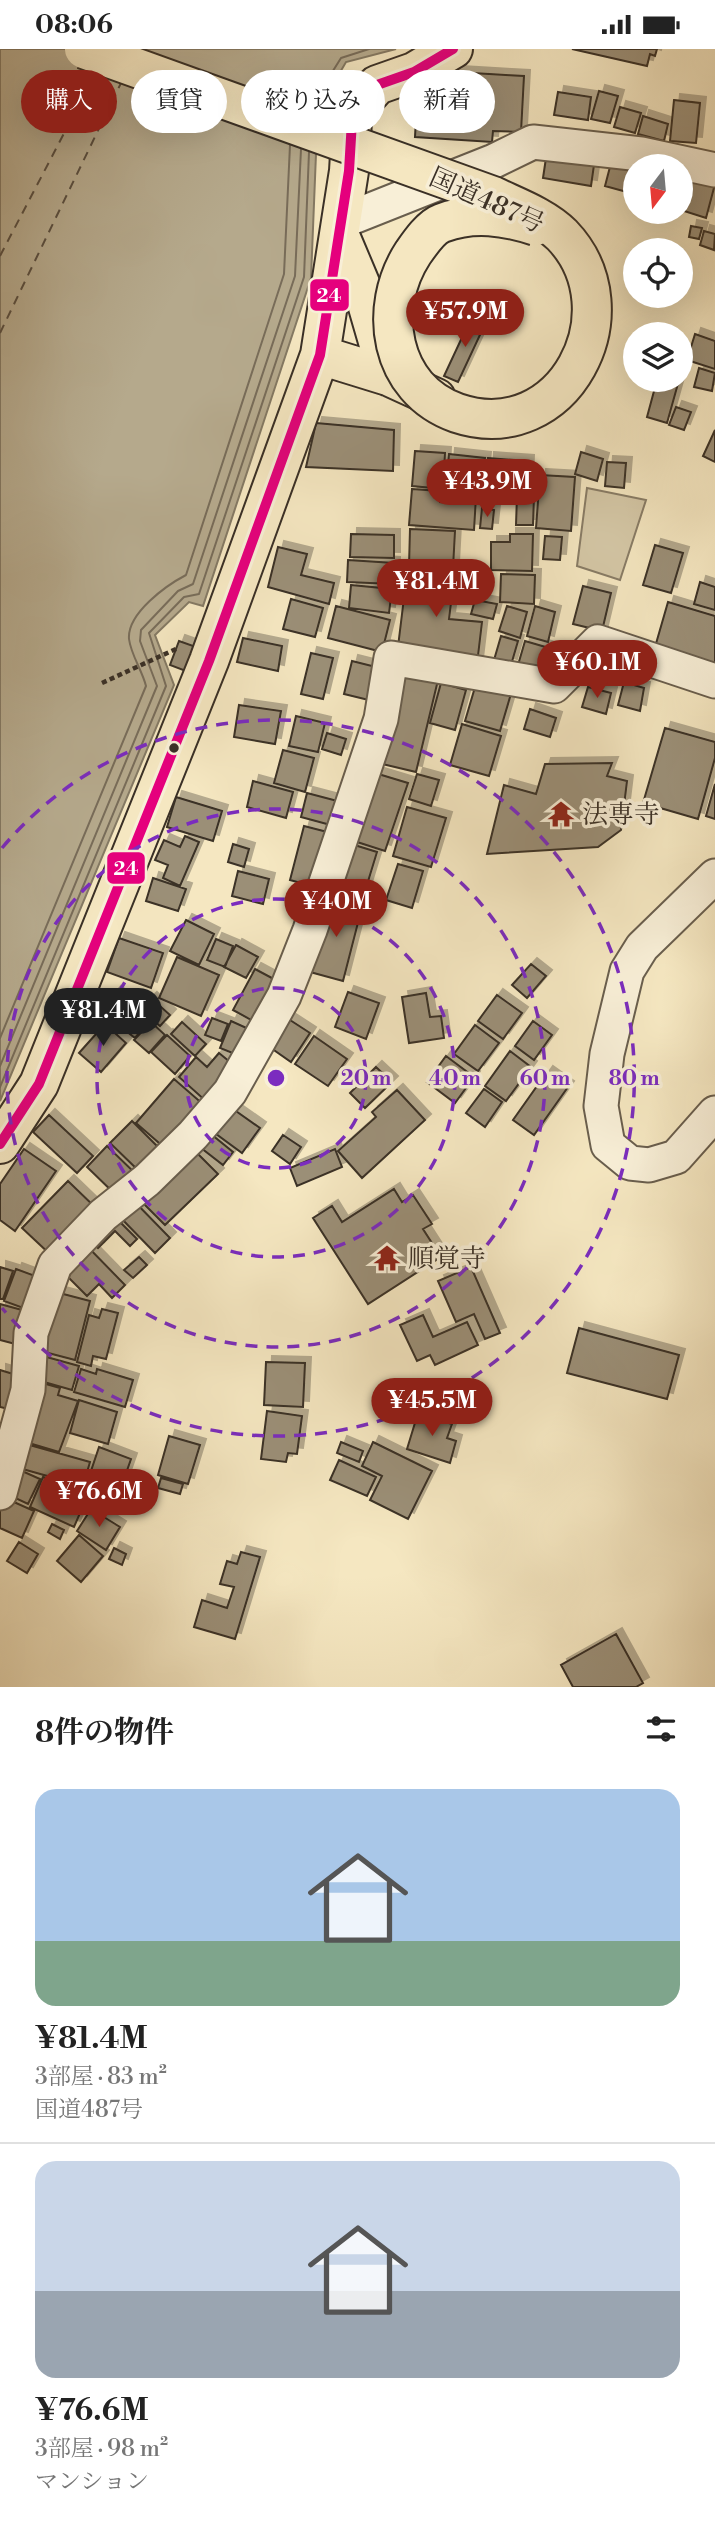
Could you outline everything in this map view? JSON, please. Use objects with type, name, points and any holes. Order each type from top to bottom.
[{"type":"highway","name":"国道487号","points":[[84,49],[493,196],[537,217],[562,235],[578,258],[590,286],[592,316],[586,348],[573,376],[555,397],[526,412],[495,418],[457,413],[430,398],[407,375],[393,344],[392,316],[405,266],[422,241],[440,224],[477,215],[511,218],[536,226],[556,240],[572,261],[581,287],[584,315],[582,344],[567,375],[552,390],[525,403],[495,411],[456,406],[417,392],[388,376],[320,355]]},
{"type":"highway","points":[[0,1144],[39,1084],[209,661],[320,355],[349,171],[352,121],[360,104],[377,85],[414,72],[453,49]]},
{"type":"highway","points":[[341,229],[364,293],[388,376]]},
{"type":"street","points":[[341,229],[533,142],[641,154],[715,170]]},
{"type":"street","points":[[0,1493],[27,1390],[32,1332],[55,1265],[103,1215],[147,1180],[193,1135],[230,1092],[272,1019],[310,930],[355,798],[381,719],[391,658],[554,686],[598,642],[715,681]]},
{"type":"street","points":[[715,876],[642,947],[627,971],[607,1055],[601,1106],[608,1145],[630,1163],[649,1165],[676,1157],[715,1113]]},
{"type":"path","points":[[102,683],[176,649]]},
{"type":"shaded area","points":[[587,488],[646,500],[620,580],[577,566]]},
{"type":"water","points":[[0,49],[396,49],[346,62],[341,70],[241,70],[241,133],[317,133],[311,278],[203,606],[189,602],[155,635],[174,685],[0,1101]]},
{"type":"building","points":[[572,49],[657,49],[655,56],[650,54],[647,66]]},
{"type":"building","points":[[495,74],[524,76],[521,132],[495,131]]},
{"type":"building","points":[[599,91],[618,96],[610,123],[591,119]]},
{"type":"building","points":[[558,92],[591,97],[588,120],[554,115]]},
{"type":"building","points":[[674,100],[700,103],[696,143],[670,141]]},
{"type":"building","points":[[620,107],[641,113],[635,133],[614,127]]},
{"type":"building","points":[[643,116],[668,124],[664,141],[638,134]]},
{"type":"building","points":[[415,133],[493,133],[492,142],[415,137]]},
{"type":"building","points":[[546,158],[594,165],[591,186],[543,178]]},
{"type":"building","points":[[611,163],[623,166],[623,191],[605,186]]},
{"type":"building","points":[[693,178],[715,184],[706,218],[693,214]]},
{"type":"building","points":[[691,226],[702,228],[699,239],[689,237]]},
{"type":"building","points":[[704,231],[715,234],[714,250],[700,245]]},
{"type":"building","points":[[472,316],[486,322],[458,382],[444,376]]},
{"type":"building","points":[[695,334],[715,341],[715,369],[693,362]]},
{"type":"building","points":[[699,368],[715,373],[712,391],[694,387]]},
{"type":"building","points":[[654,392],[676,392],[667,423],[647,417]]},
{"type":"building","points":[[676,407],[691,412],[684,430],[669,425]]},
{"type":"building","points":[[316,423],[394,430],[393,471],[306,467]]},
{"type":"building","points":[[715,430],[715,462],[703,456]]},
{"type":"building","points":[[415,451],[445,453],[443,489],[412,486]]},
{"type":"building","points":[[581,452],[603,459],[597,481],[575,474]]},
{"type":"building","points":[[449,454],[485,458],[481,491],[446,487]]},
{"type":"building","points":[[488,458],[528,461],[527,482],[487,480]]},
{"type":"building","points":[[607,462],[626,463],[624,488],[605,486]]},
{"type":"building","points":[[540,475],[575,477],[571,531],[536,528]]},
{"type":"building","points":[[412,489],[440,491],[440,502],[455,503],[456,496],[476,497],[474,530],[409,525]]},
{"type":"building","points":[[517,495],[534,496],[533,525],[516,525]]},
{"type":"building","points":[[482,508],[494,510],[492,529],[480,528]]},
{"type":"building","points":[[410,529],[455,531],[453,568],[409,566]]},
{"type":"building","points":[[351,534],[394,535],[394,558],[350,557]]},
{"type":"building","points":[[510,534],[533,534],[532,571],[491,570],[491,542],[510,542]]},
{"type":"building","points":[[545,536],[562,537],[560,560],[543,559]]},
{"type":"building","points":[[655,545],[683,553],[671,593],[643,585]]},
{"type":"building","points":[[278,547],[307,554],[301,575],[334,583],[329,604],[268,587]]},
{"type":"building","points":[[348,560],[394,563],[393,584],[347,582]]},
{"type":"building","points":[[408,565],[468,572],[468,581],[454,579],[449,619],[482,622],[477,664],[397,655]]},
{"type":"building","points":[[501,574],[535,575],[534,604],[500,602]]},
{"type":"building","points":[[700,582],[715,587],[715,610],[694,604]]},
{"type":"building","points":[[351,585],[392,589],[389,613],[349,608]]},
{"type":"building","points":[[583,586],[611,593],[602,631],[573,624]]},
{"type":"building","points":[[291,599],[323,608],[315,637],[283,629]]},
{"type":"building","points":[[475,600],[497,604],[493,619],[471,614]]},
{"type":"building","points":[[668,602],[715,616],[715,672],[653,654]]},
{"type":"building","points":[[336,606],[390,620],[382,652],[328,638]]},
{"type":"building","points":[[507,606],[527,612],[520,638],[499,631]]},
{"type":"building","points":[[535,606],[555,612],[548,642],[527,636]]},
{"type":"building","points":[[501,636],[518,641],[511,665],[494,660]]},
{"type":"building","points":[[243,638],[282,646],[278,671],[237,662]]},
{"type":"building","points":[[179,641],[199,648],[191,673],[170,665]]},
{"type":"building","points":[[525,641],[549,648],[542,672],[518,665]]},
{"type":"building","points":[[311,653],[333,658],[323,699],[301,694]]},
{"type":"building","points":[[352,661],[384,669],[377,702],[344,694]]},
{"type":"building","points":[[399,671],[438,680],[416,772],[378,763]]},
{"type":"building","points":[[478,677],[513,687],[500,731],[465,721]]},
{"type":"building","points":[[624,682],[644,688],[640,711],[618,705]]},
{"type":"building","points":[[441,683],[466,690],[455,730],[430,723]]},
{"type":"building","points":[[588,687],[611,693],[606,714],[582,707]]},
{"type":"building","points":[[239,705],[281,711],[275,744],[234,737]]},
{"type":"building","points":[[530,709],[556,718],[550,737],[524,729]]},
{"type":"building","points":[[296,716],[325,723],[318,752],[289,746]]},
{"type":"building","points":[[462,724],[501,736],[489,776],[450,765]]},
{"type":"building","points":[[665,728],[715,742],[715,758],[698,819],[643,803]]},
{"type":"building","points":[[327,733],[346,739],[341,755],[322,749]]},
{"type":"building","points":[[283,750],[314,758],[305,792],[274,783]]},
{"type":"building","points":[[612,763],[607,776],[627,781],[621,830],[598,847],[487,854],[504,785],[536,794],[545,764]]},
{"type":"building","points":[[375,773],[408,783],[385,851],[354,841]]},
{"type":"building","points":[[417,774],[439,780],[431,806],[409,799]]},
{"type":"building","points":[[253,781],[293,792],[286,818],[247,807]]},
{"type":"building","points":[[715,784],[715,819],[706,816]]},
{"type":"building","points":[[307,793],[345,803],[338,827],[301,817]]},
{"type":"building","points":[[176,797],[222,811],[213,841],[167,827]]},
{"type":"building","points":[[407,807],[446,818],[431,867],[393,856]]},
{"type":"building","points":[[304,826],[339,835],[319,888],[290,880]]},
{"type":"building","points":[[185,836],[199,842],[180,886],[163,878],[168,865],[155,860],[164,840],[180,847]]},
{"type":"building","points":[[348,843],[377,852],[366,888],[337,878]]},
{"type":"building","points":[[233,844],[249,849],[244,867],[228,862]]},
{"type":"building","points":[[398,864],[423,871],[412,908],[386,900]]},
{"type":"building","points":[[238,871],[269,879],[263,904],[232,896]]},
{"type":"building","points":[[153,878],[186,889],[178,911],[146,901]]},
{"type":"building","points":[[297,888],[317,894],[311,915],[291,910]]},
{"type":"building","points":[[329,898],[362,907],[343,981],[310,972]]},
{"type":"building","points":[[186,920],[214,934],[199,965],[170,951]]},
{"type":"building","points":[[119,938],[163,953],[151,988],[107,972]]},
{"type":"building","points":[[216,939],[233,946],[225,967],[207,960]]},
{"type":"building","points":[[236,945],[258,957],[246,978],[224,967]]},
{"type":"building","points":[[177,957],[219,975],[201,1016],[159,998]]},
{"type":"building","points":[[531,964],[546,976],[527,998],[512,985]]},
{"type":"building","points":[[255,969],[285,985],[262,1026],[233,1010]]},
{"type":"building","points":[[115,992],[150,1020],[135,1038],[100,1010]]},
{"type":"building","points":[[348,992],[379,1003],[366,1039],[335,1027]]},
{"type":"building","points":[[426,993],[430,1017],[441,1016],[444,1038],[409,1043],[402,997]]},
{"type":"building","points":[[497,995],[522,1013],[503,1039],[478,1021]]},
{"type":"building","points":[[151,998],[170,1015],[160,1026],[140,1009]]},
{"type":"building","points":[[212,1018],[228,1024],[221,1041],[205,1035]]},
{"type":"building","points":[[290,1020],[310,1033],[291,1062],[271,1048]]},
{"type":"building","points":[[231,1021],[251,1030],[240,1056],[220,1048]]},
{"type":"building","points":[[533,1021],[552,1035],[534,1060],[515,1046]]},
{"type":"building","points":[[151,1022],[165,1035],[149,1053],[134,1040]]},
{"type":"building","points":[[182,1022],[206,1044],[195,1056],[171,1034]]},
{"type":"building","points":[[105,1024],[126,1043],[101,1072],[79,1053]]},
{"type":"building","points":[[475,1025],[499,1043],[478,1071],[454,1054]]},
{"type":"building","points":[[167,1035],[190,1056],[175,1074],[151,1052]]},
{"type":"building","points":[[314,1036],[347,1059],[328,1086],[295,1064]]},
{"type":"building","points":[[510,1051],[531,1067],[506,1101],[485,1086]]},
{"type":"building","points":[[219,1053],[241,1071],[208,1103],[179,1077],[196,1057],[207,1067]]},
{"type":"building","points":[[446,1056],[474,1077],[455,1103],[427,1082]]},
{"type":"building","points":[[376,1067],[392,1082],[365,1108],[350,1093]]},
{"type":"building","points":[[547,1072],[568,1087],[534,1135],[513,1120]]},
{"type":"building","points":[[174,1079],[204,1105],[166,1149],[136,1123]]},
{"type":"building","points":[[484,1089],[502,1102],[485,1127],[466,1113]]},
{"type":"building","points":[[397,1090],[425,1120],[362,1178],[338,1151],[376,1117],[372,1112]]},
{"type":"building","points":[[226,1104],[260,1128],[242,1153],[208,1128]]},
{"type":"building","points":[[49,1115],[93,1156],[77,1173],[33,1132]]},
{"type":"building","points":[[132,1121],[162,1151],[141,1173],[110,1143]]},
{"type":"building","points":[[206,1130],[233,1152],[223,1165],[196,1144]]},
{"type":"building","points":[[283,1135],[301,1147],[290,1164],[272,1151]]},
{"type":"building","points":[[187,1143],[218,1174],[165,1225],[135,1195]]},
{"type":"building","points":[[107,1146],[138,1176],[118,1197],[87,1167]]},
{"type":"building","points":[[24,1149],[56,1171],[15,1231],[0,1220],[0,1184]]},
{"type":"building","points":[[335,1149],[342,1167],[297,1186],[290,1168]]},
{"type":"building","points":[[68,1181],[98,1210],[53,1257],[22,1228]]},
{"type":"building","points":[[394,1189],[402,1202],[413,1195],[432,1224],[423,1229],[441,1257],[368,1304],[313,1218],[332,1206],[342,1222]]},
{"type":"building","points":[[131,1198],[170,1238],[155,1253],[116,1213]]},
{"type":"building","points":[[113,1215],[137,1239],[130,1246],[115,1231],[98,1248],[88,1239]]},
{"type":"building","points":[[84,1243],[125,1285],[112,1298],[99,1284],[87,1296],[59,1268]]},
{"type":"building","points":[[139,1257],[147,1265],[133,1278],[124,1270]]},
{"type":"building","points":[[0,1267],[13,1271],[3,1299],[0,1299]]},
{"type":"building","points":[[471,1267],[500,1333],[485,1339],[474,1314],[456,1322],[438,1281]]},
{"type":"building","points":[[16,1269],[38,1277],[26,1309],[4,1301]]},
{"type":"building","points":[[48,1290],[90,1301],[75,1360],[33,1349]]},
{"type":"building","points":[[0,1304],[33,1313],[23,1346],[0,1340]]},
{"type":"building","points":[[102,1309],[118,1313],[106,1359],[93,1356],[91,1366],[77,1362],[89,1315],[99,1318]]},
{"type":"building","points":[[423,1315],[433,1337],[467,1322],[478,1345],[435,1365],[430,1355],[417,1361],[400,1325]]},
{"type":"building","points":[[579,1328],[679,1355],[667,1399],[567,1373]]},
{"type":"building","points":[[43,1356],[79,1366],[72,1390],[37,1380]]},
{"type":"building","points":[[266,1362],[305,1363],[303,1407],[264,1405]]},
{"type":"building","points":[[81,1369],[96,1374],[97,1369],[133,1380],[125,1407],[74,1392]]},
{"type":"building","points":[[0,1370],[23,1377],[13,1410],[0,1407]]},
{"type":"building","points":[[39,1382],[60,1388],[58,1395],[78,1401],[59,1452],[22,1441]]},
{"type":"building","points":[[79,1400],[117,1412],[108,1444],[70,1433]]},
{"type":"building","points":[[267,1411],[302,1416],[297,1454],[288,1453],[286,1462],[261,1459]]},
{"type":"building","points":[[418,1413],[452,1424],[447,1438],[456,1441],[450,1463],[407,1449]]},
{"type":"building","points":[[169,1436],[200,1445],[188,1484],[158,1475]]},
{"type":"building","points":[[341,1442],[363,1451],[359,1462],[337,1453]]},
{"type":"building","points":[[373,1442],[432,1471],[408,1519],[370,1500],[382,1476],[362,1466]]},
{"type":"building","points":[[26,1444],[90,1462],[83,1486],[19,1468]]},
{"type":"building","points":[[99,1447],[131,1459],[123,1482],[91,1471]]},
{"type":"building","points":[[339,1460],[376,1477],[367,1496],[330,1480]]},
{"type":"building","points":[[22,1471],[40,1479],[28,1504],[11,1496]]},
{"type":"building","points":[[43,1477],[87,1497],[74,1527],[30,1507]]},
{"type":"building","points":[[161,1478],[183,1484],[180,1494],[158,1488]]},
{"type":"building","points":[[5,1498],[34,1511],[22,1538],[0,1528],[0,1509]]},
{"type":"building","points":[[91,1509],[120,1527],[106,1550],[77,1531]]},
{"type":"building","points":[[52,1524],[64,1530],[60,1539],[48,1532]]},
{"type":"building","points":[[79,1535],[103,1556],[81,1582],[57,1561]]},
{"type":"building","points":[[19,1542],[38,1554],[27,1573],[7,1561]]},
{"type":"building","points":[[114,1548],[126,1554],[122,1565],[109,1559]]},
{"type":"building","points":[[241,1552],[260,1557],[235,1639],[194,1627],[202,1600],[227,1608],[234,1587],[220,1584],[227,1561],[237,1564]]},
{"type":"building","points":[[616,1634],[643,1683],[636,1687],[573,1687],[561,1665]]},
{"type":"ferry route","points":[[0,333],[122,81]]},
{"type":"ferry route","points":[[0,256],[64,133]]},
{"type":"transit line","name":"24","points":[[0,1144],[39,1084],[209,661],[320,355],[349,171],[352,121],[360,104],[377,85],[414,72],[453,49]]},
{"type":"place","name":"法専寺","points":[[561,814]]},
{"type":"place","name":"順覚寺","points":[[387,1258]]}]
